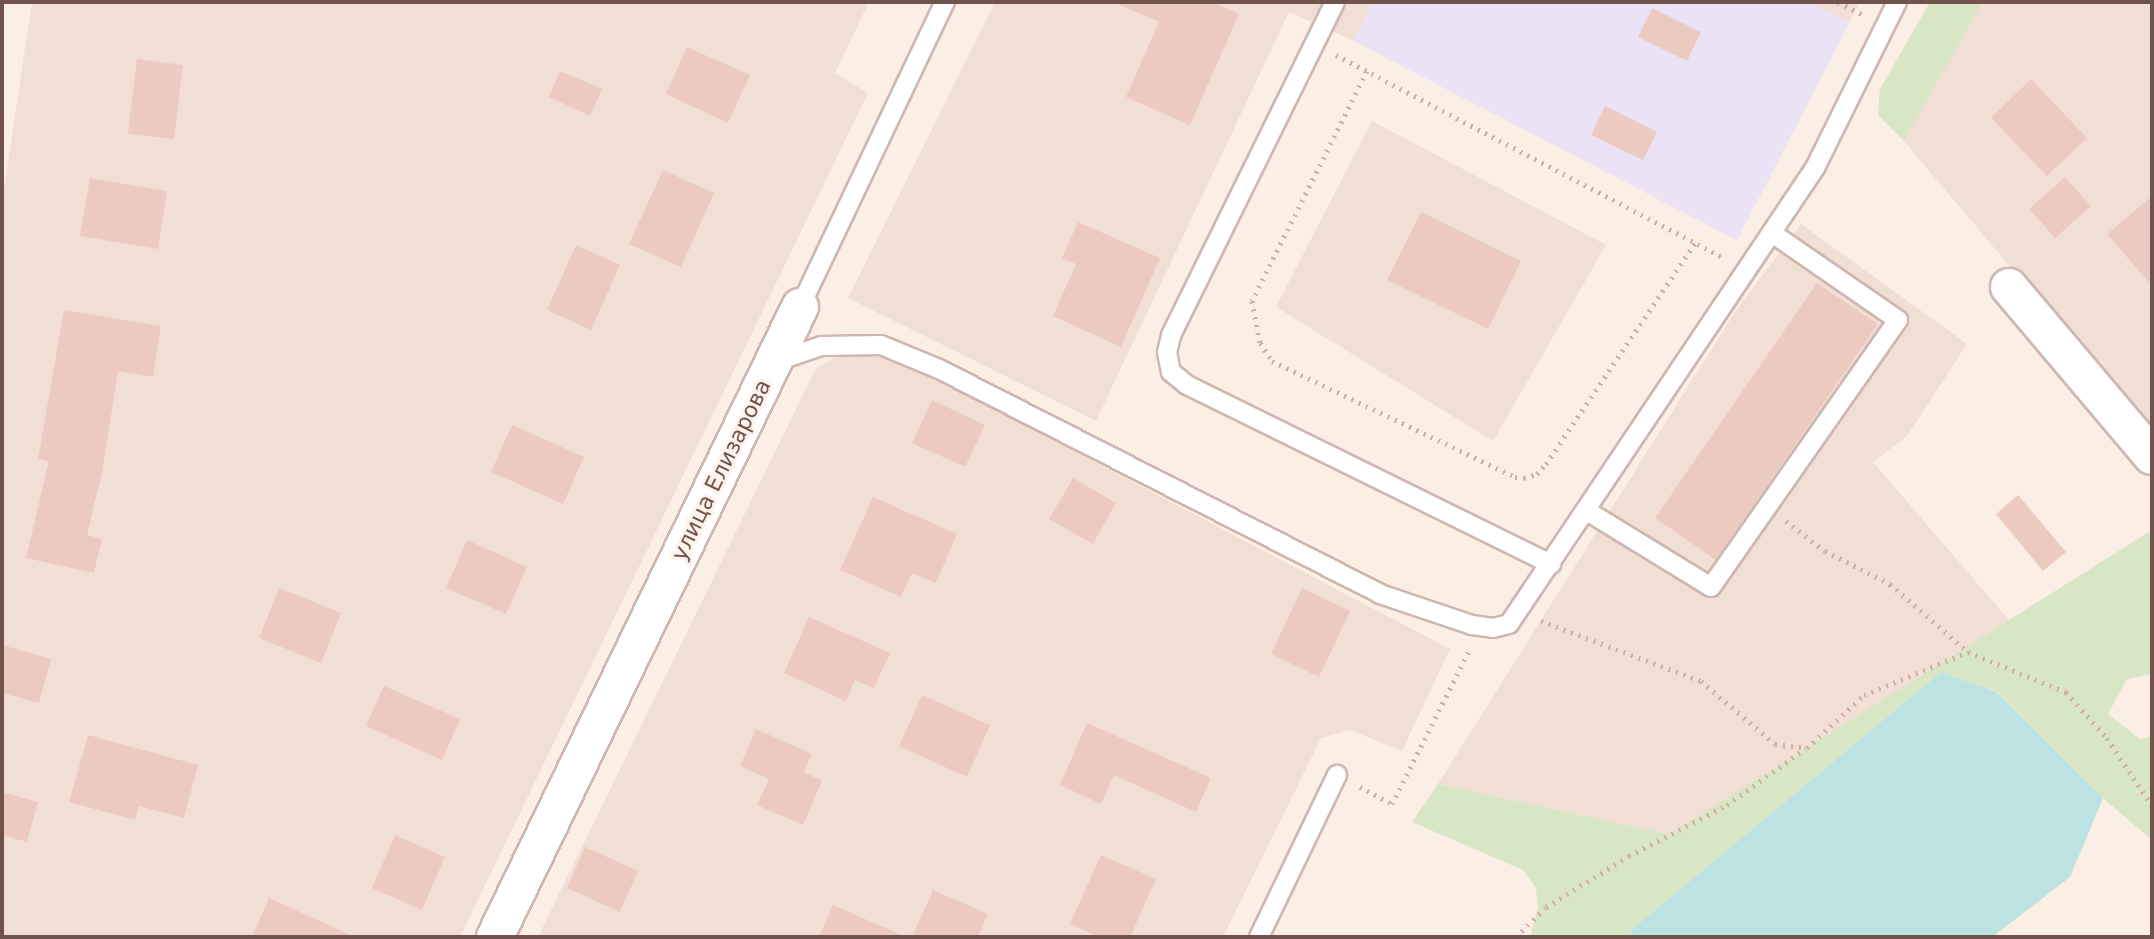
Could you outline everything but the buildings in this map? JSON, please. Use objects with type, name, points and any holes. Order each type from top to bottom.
[{"type":"street","points":[[2009,287],[2152,456]]},
{"type":"street","name":"улица Елизарова","points":[[495,937],[800,307]]},
{"type":"lane","name":"улица Елизарова","points":[[800,307],[945,2]]},
{"type":"lane","points":[[1335,2],[1171,336],[1167,352],[1171,372],[1201,392],[1551,564]]},
{"type":"lane","points":[[774,362],[821,346],[881,345],[939,369],[1380,594],[1481,627],[1509,624],[1815,168],[1897,2]]},
{"type":"lane","points":[[1587,511],[1711,587],[1898,320],[1772,233]]},
{"type":"lane","points":[[1259,937],[1337,775]]},
{"type":"path","points":[[1838,2],[1856,11]]},
{"type":"path","points":[[1367,71],[1695,243],[1537,474],[1515,477],[1272,361],[1260,343],[1252,301],[1367,71]]},
{"type":"path","points":[[1768,506],[1825,551],[1890,584],[1968,652],[2066,692],[2107,738],[2152,806]]},
{"type":"path","points":[[1518,612],[1701,681],[1775,744],[1807,748]]},
{"type":"path","points":[[1337,775],[1392,804],[1481,627]]},
{"type":"path","points":[[1516,937],[1546,907],[1629,856],[1727,805],[1807,748],[1864,695],[1968,652]]},
{"type":"shaded area","points":[[32,2],[869,2],[835,73],[868,93],[460,937],[2,937],[2,202]]},
{"type":"shaded area","points":[[995,2],[1860,2],[1737,240],[1354,41],[1289,12],[1096,421],[848,298]]},
{"type":"shaded area","points":[[1373,2],[1808,2],[1850,22],[1737,240],[1354,41]]},
{"type":"shaded area","points":[[1983,2],[2152,2],[2152,435],[1904,141]]},
{"type":"shaded area","points":[[1372,121],[1606,245],[1493,441],[1276,307]]},
{"type":"shaded area","points":[[1801,224],[1967,344],[1907,436],[1873,462],[2009,620],[1669,834],[1438,784],[1735,312]]},
{"type":"shaded area","points":[[876,354],[903,361],[1450,649],[1402,751],[1350,730],[1321,738],[1223,937],[538,937],[816,368],[840,355]]},
{"type":"green space","points":[[1930,2],[1983,2],[1904,141],[1878,115],[1880,89]]},
{"type":"green space","points":[[2152,530],[2152,674],[2127,679],[2108,714],[2140,739],[2152,736],[2152,840],[2103,798],[1998,692],[1941,672],[1630,931],[1632,937],[1530,937],[1538,908],[1536,888],[1523,870],[1412,822],[1438,784],[1669,834]]},
{"type":"water","points":[[1941,672],[1997,692],[2103,798],[2070,877],[1992,937],[1632,937],[1630,931]]}]
